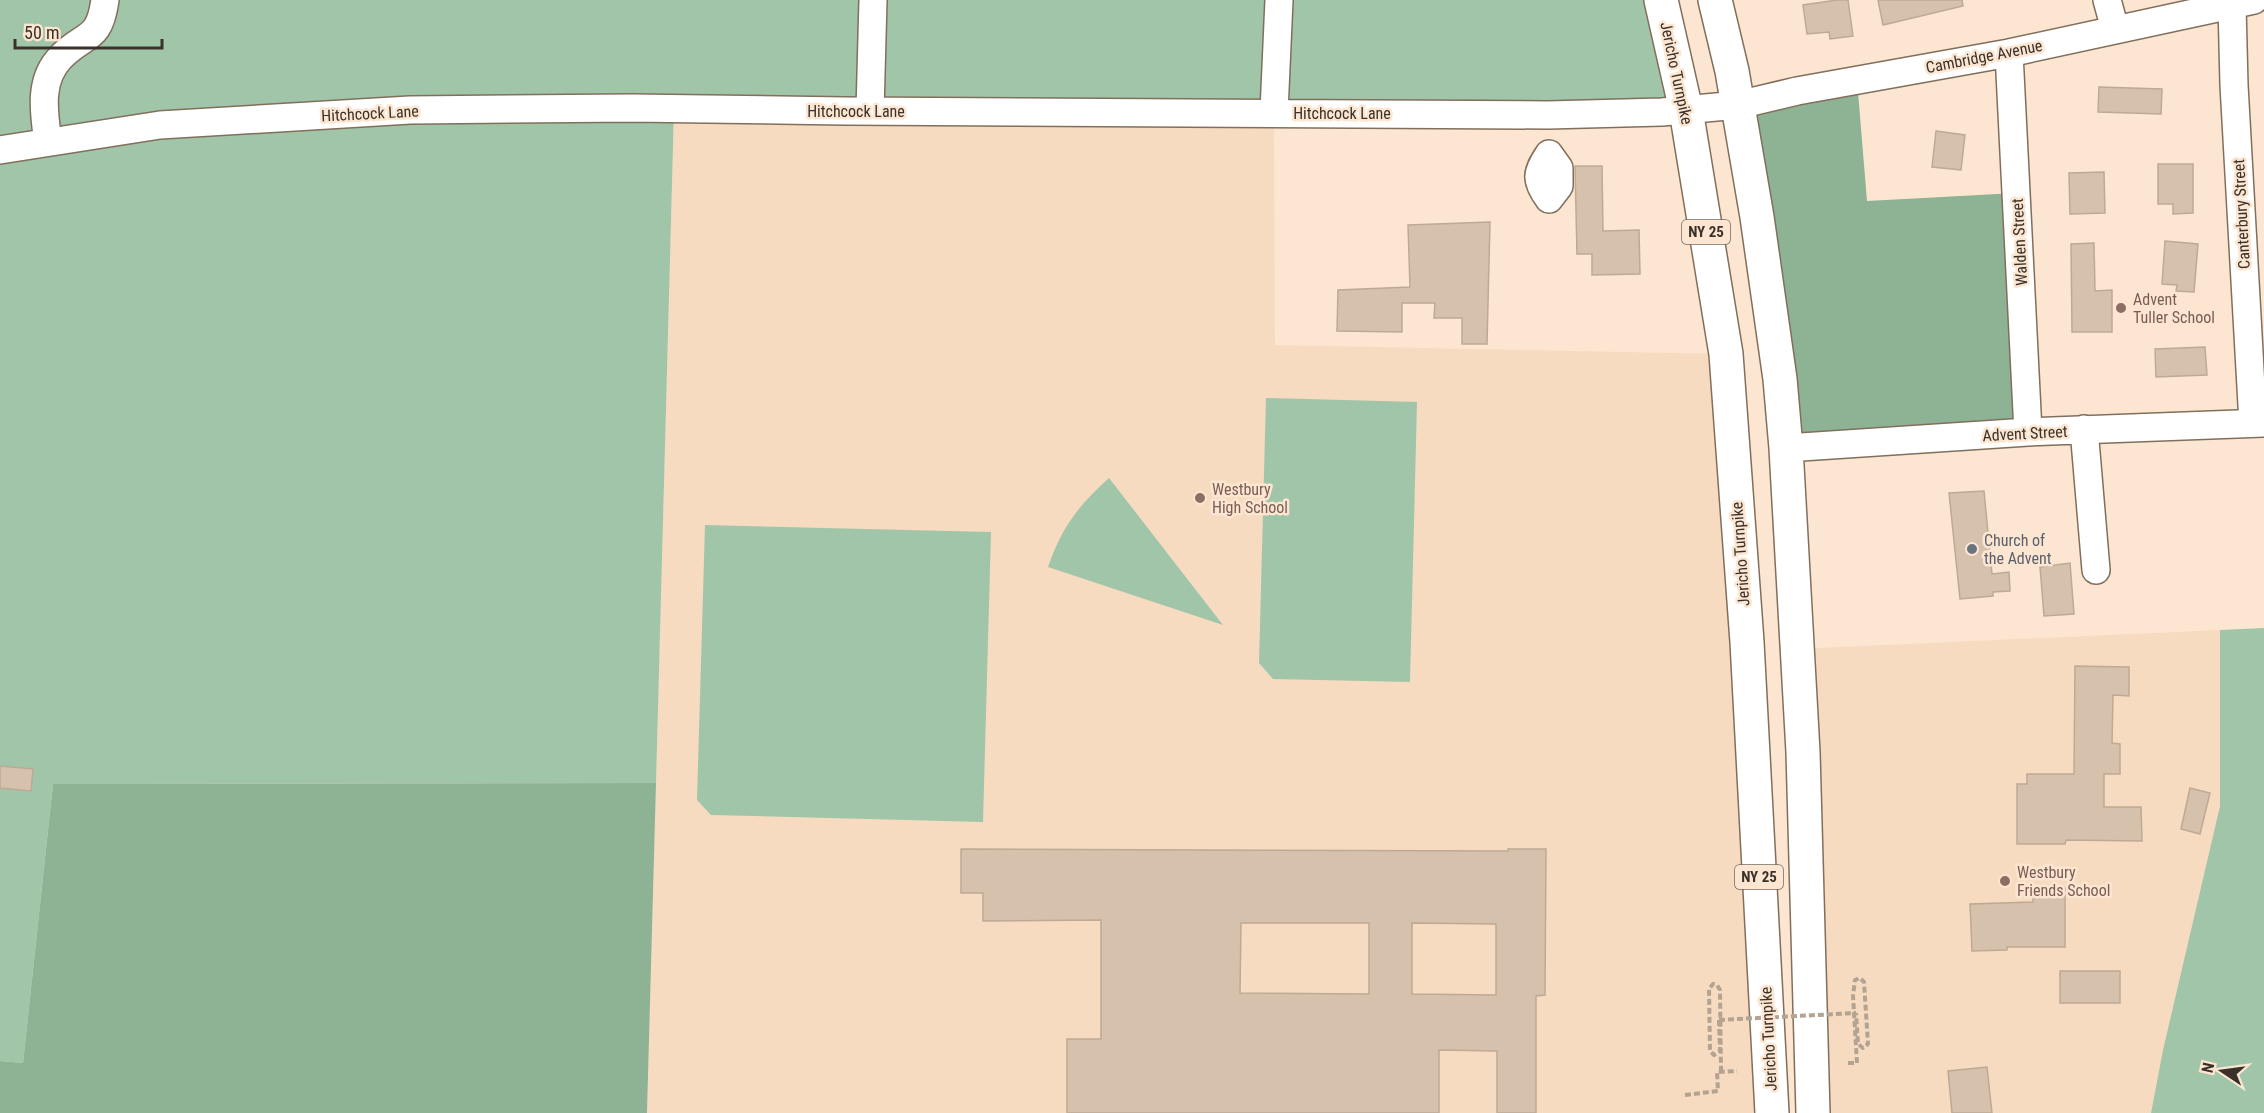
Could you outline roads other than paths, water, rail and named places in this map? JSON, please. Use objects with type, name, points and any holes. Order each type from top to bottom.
[{"type":"main road","name":"Jericho Turnpike","points":[[1660,0],[1713,107],[1757,217],[1775,344],[1786,448],[1803,753],[1813,1113]]},
{"type":"main road","name":"Jericho Turnpike","points":[[1715,0],[1713,107],[1726,354],[1747,642],[1772,1113]]},
{"type":"main road","points":[[1747,642],[1797,639]]},
{"type":"street","points":[[48,142],[43,109],[46,82],[60,58],[98,29],[105,0]]},
{"type":"street","points":[[870,111],[873,0]]},
{"type":"street","points":[[1274,112],[1279,0]]},
{"type":"street","points":[[2107,0],[2115,29]]},
{"type":"street","name":"Cambridge Avenue","points":[[1713,107],[2009,52],[2243,2]]},
{"type":"street","name":"Canterbury Street","points":[[2243,2],[2234,85],[2258,423]]},
{"type":"street","name":"Walden Street","points":[[2009,52],[2028,432]]},
{"type":"street","name":"Hitchcock Lane","points":[[0,150],[160,125],[410,110],[632,108],[1548,114],[1713,107]]},
{"type":"street","points":[[1548,114],[1549,154]]},
{"type":"street","name":"Advent Street","points":[[1786,448],[2084,429],[2258,423]]},
{"type":"street","points":[[2084,429],[2096,570]]},
{"type":"place","name":"Advent Tuller School","points":[[2121,308]]},
{"type":"place","name":"Westbury High School","points":[[1200,498]]},
{"type":"place","name":"Church of the Advent","points":[[1972,549]]},
{"type":"place","name":"Westbury Friends School","points":[[2005,881]]}]
